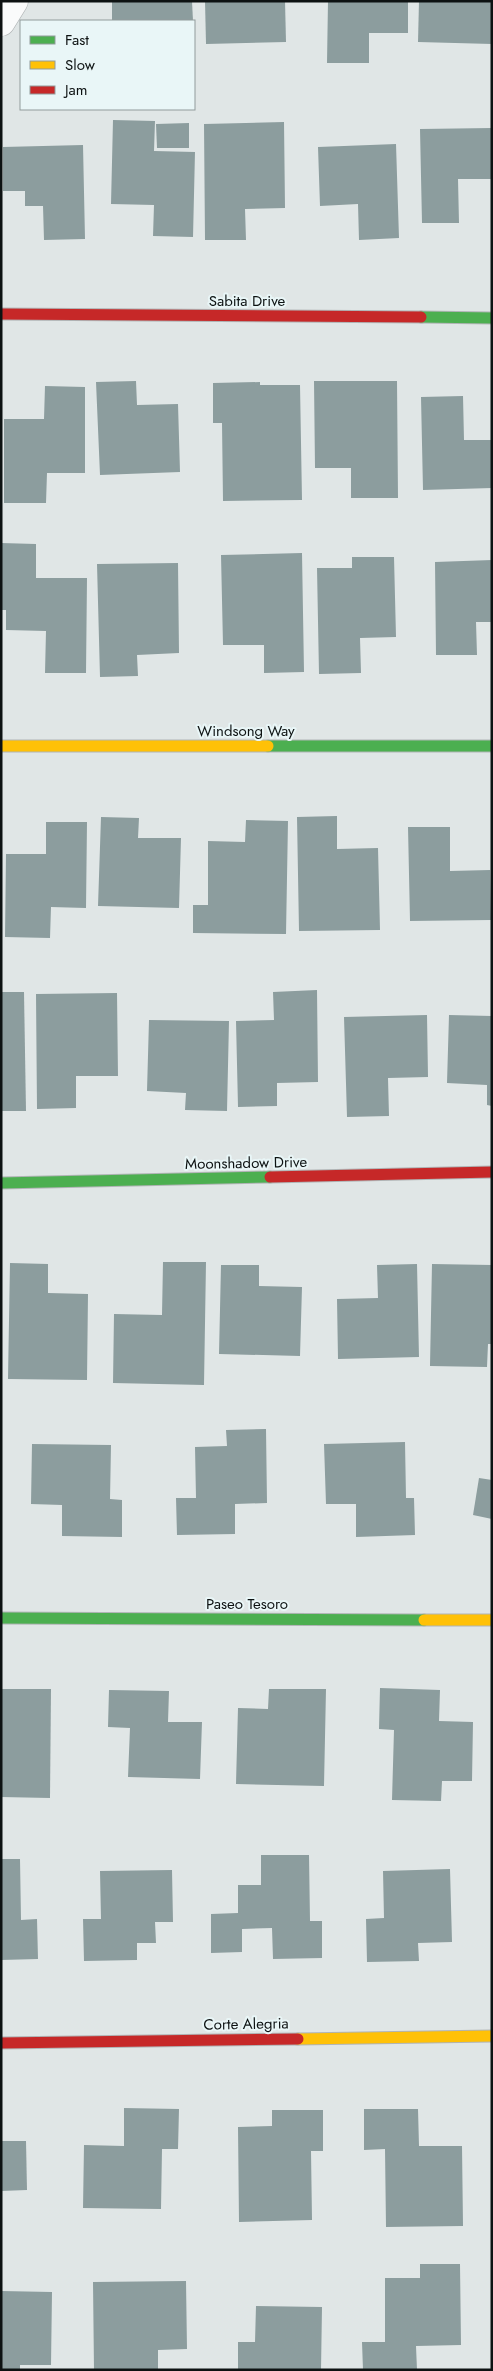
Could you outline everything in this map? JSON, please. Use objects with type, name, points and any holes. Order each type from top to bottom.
[{"type":"street","points":[[1,22],[14,1]]},
{"type":"street","name":"Sabita Drive","points":[[1,314],[492,318]]},
{"type":"street","name":"Windsong Way","points":[[1,746],[492,746]]},
{"type":"street","name":"Moonshadow Drive","points":[[1,1183],[492,1172]]},
{"type":"street","name":"Paseo Tesoro","points":[[1,1618],[492,1620]]},
{"type":"street","name":"Corte Alegria","points":[[1,2043],[492,2036]]},
{"type":"building","points":[[112,1],[192,1],[193,20],[112,20]]},
{"type":"building","points":[[205,1],[285,1],[286,42],[206,44]]},
{"type":"building","points":[[328,1],[408,1],[408,33],[369,33],[369,63],[327,63]]},
{"type":"building","points":[[419,1],[492,1],[492,44],[418,42]]},
{"type":"building","points":[[113,120],[155,121],[154,151],[195,152],[193,237],[153,236],[154,205],[111,204]]},
{"type":"building","points":[[284,122],[285,208],[245,209],[246,240],[205,240],[204,124]]},
{"type":"building","points":[[189,123],[189,148],[157,148],[156,124]]},
{"type":"building","points":[[492,128],[492,179],[458,179],[459,223],[422,223],[420,129]]},
{"type":"building","points":[[396,144],[399,238],[359,240],[358,204],[320,206],[318,147]]},
{"type":"building","points":[[83,145],[85,239],[44,240],[43,206],[25,206],[25,191],[3,191],[3,147]]},
{"type":"building","points":[[136,381],[137,405],[178,404],[180,472],[100,475],[96,382]]},
{"type":"building","points":[[314,381],[397,381],[398,498],[351,498],[351,468],[315,468]]},
{"type":"building","points":[[260,382],[260,385],[300,385],[302,500],[223,501],[222,423],[213,423],[213,383]]},
{"type":"building","points":[[45,386],[85,387],[85,473],[47,473],[46,503],[4,503],[4,419],[44,419]]},
{"type":"building","points":[[463,396],[464,440],[492,440],[492,488],[423,490],[421,397]]},
{"type":"building","points":[[1,543],[36,544],[36,578],[87,578],[86,673],[45,673],[46,631],[6,630],[6,610],[1,610]]},
{"type":"building","points":[[302,553],[304,672],[264,673],[264,645],[223,645],[221,555]]},
{"type":"building","points":[[352,557],[394,557],[396,637],[360,638],[361,673],[319,674],[317,568],[352,568]]},
{"type":"building","points":[[492,560],[492,622],[476,622],[477,655],[436,655],[435,562]]},
{"type":"building","points":[[178,563],[179,653],[137,655],[138,676],[100,677],[97,564]]},
{"type":"building","points":[[337,816],[337,849],[378,848],[380,930],[299,931],[297,817]]},
{"type":"building","points":[[101,817],[139,818],[138,838],[181,838],[179,908],[98,906]]},
{"type":"building","points":[[246,820],[288,821],[286,934],[193,933],[193,905],[208,905],[208,841],[245,842]]},
{"type":"building","points":[[46,822],[87,822],[86,908],[51,907],[50,938],[5,937],[6,854],[46,854]]},
{"type":"building","points":[[408,827],[450,827],[450,871],[490,870],[491,920],[410,921]]},
{"type":"building","points":[[317,990],[318,1082],[277,1083],[277,1106],[238,1107],[236,1021],[274,1020],[273,992]]},
{"type":"building","points":[[1,992],[24,992],[26,1111],[1,1111]]},
{"type":"building","points":[[117,993],[118,1076],[76,1076],[76,1108],[37,1109],[36,994]]},
{"type":"building","points":[[427,1015],[428,1077],[388,1078],[389,1116],[347,1117],[344,1017]]},
{"type":"building","points":[[449,1015],[492,1016],[492,1106],[487,1105],[487,1085],[447,1083]]},
{"type":"building","points":[[149,1020],[229,1021],[227,1111],[185,1110],[186,1093],[147,1091]]},
{"type":"building","points":[[163,1262],[206,1262],[204,1385],[113,1383],[114,1314],[162,1315]]},
{"type":"building","points":[[10,1263],[48,1264],[48,1293],[88,1294],[87,1380],[8,1379]]},
{"type":"building","points":[[417,1264],[419,1357],[338,1359],[337,1299],[378,1298],[377,1265]]},
{"type":"building","points":[[432,1264],[492,1265],[492,1344],[488,1344],[487,1367],[430,1366]]},
{"type":"building","points":[[221,1265],[259,1265],[259,1286],[302,1287],[300,1356],[219,1354]]},
{"type":"building","points":[[266,1429],[267,1503],[235,1504],[235,1534],[177,1535],[176,1498],[196,1498],[195,1447],[227,1446],[226,1430]]},
{"type":"building","points":[[405,1442],[406,1498],[414,1498],[415,1535],[356,1537],[356,1504],[326,1504],[324,1444]]},
{"type":"building","points":[[32,1444],[111,1445],[110,1499],[122,1500],[122,1537],[62,1536],[62,1505],[31,1504]]},
{"type":"building","points":[[479,1478],[492,1480],[492,1519],[473,1515]]},
{"type":"building","points":[[380,1688],[440,1690],[439,1721],[473,1722],[472,1781],[442,1781],[441,1801],[392,1800],[394,1730],[379,1729]]},
{"type":"building","points":[[1,1689],[51,1689],[50,1798],[1,1797]]},
{"type":"building","points":[[269,1689],[326,1689],[324,1786],[236,1784],[238,1708],[268,1709]]},
{"type":"building","points":[[109,1690],[169,1691],[168,1722],[202,1722],[200,1779],[128,1777],[130,1728],[108,1727]]},
{"type":"building","points":[[261,1855],[309,1855],[310,1921],[322,1921],[322,1958],[273,1959],[272,1928],[242,1929],[242,1952],[211,1953],[211,1914],[238,1913],[238,1885],[261,1885]]},
{"type":"building","points":[[1,1859],[20,1859],[21,1920],[37,1919],[38,1959],[1,1960]]},
{"type":"building","points":[[450,1869],[452,1942],[418,1943],[419,1961],[367,1962],[366,1919],[384,1918],[383,1871]]},
{"type":"building","points":[[172,1870],[173,1922],[155,1922],[156,1943],[137,1943],[137,1960],[84,1961],[83,1919],[101,1919],[100,1871]]},
{"type":"building","points":[[124,2108],[179,2109],[178,2149],[162,2149],[161,2209],[83,2208],[84,2145],[124,2146]]},
{"type":"building","points":[[364,2109],[418,2109],[419,2146],[462,2146],[463,2226],[386,2227],[385,2149],[364,2150]]},
{"type":"building","points":[[272,2110],[323,2110],[323,2151],[311,2151],[312,2220],[239,2222],[238,2127],[272,2126]]},
{"type":"building","points":[[1,2141],[26,2141],[27,2190],[1,2191]]},
{"type":"building","points":[[420,2264],[460,2264],[461,2345],[416,2346],[417,2370],[363,2370],[362,2342],[385,2342],[385,2278],[420,2278]]},
{"type":"building","points":[[186,2281],[187,2349],[158,2350],[158,2370],[94,2370],[93,2282]]},
{"type":"building","points":[[1,2291],[52,2292],[51,2365],[20,2365],[20,2370],[1,2370]]},
{"type":"building","points":[[256,2306],[322,2307],[321,2370],[238,2370],[238,2342],[255,2342]]},
{"type":"traffic: fast","points":[[421,317],[492,318]]},
{"type":"traffic: fast","points":[[268,746],[492,746]]},
{"type":"traffic: fast","points":[[1,1183],[270,1177]]},
{"type":"traffic: fast","points":[[1,1618],[424,1620]]},
{"type":"traffic: slow","points":[[1,746],[268,746]]},
{"type":"traffic: slow","points":[[424,1620],[492,1620]]},
{"type":"traffic: slow","points":[[298,2039],[492,2036]]},
{"type":"traffic: jam","points":[[1,314],[421,317]]},
{"type":"traffic: jam","points":[[270,1177],[492,1172]]},
{"type":"traffic: jam","points":[[1,2043],[298,2039]]}]
